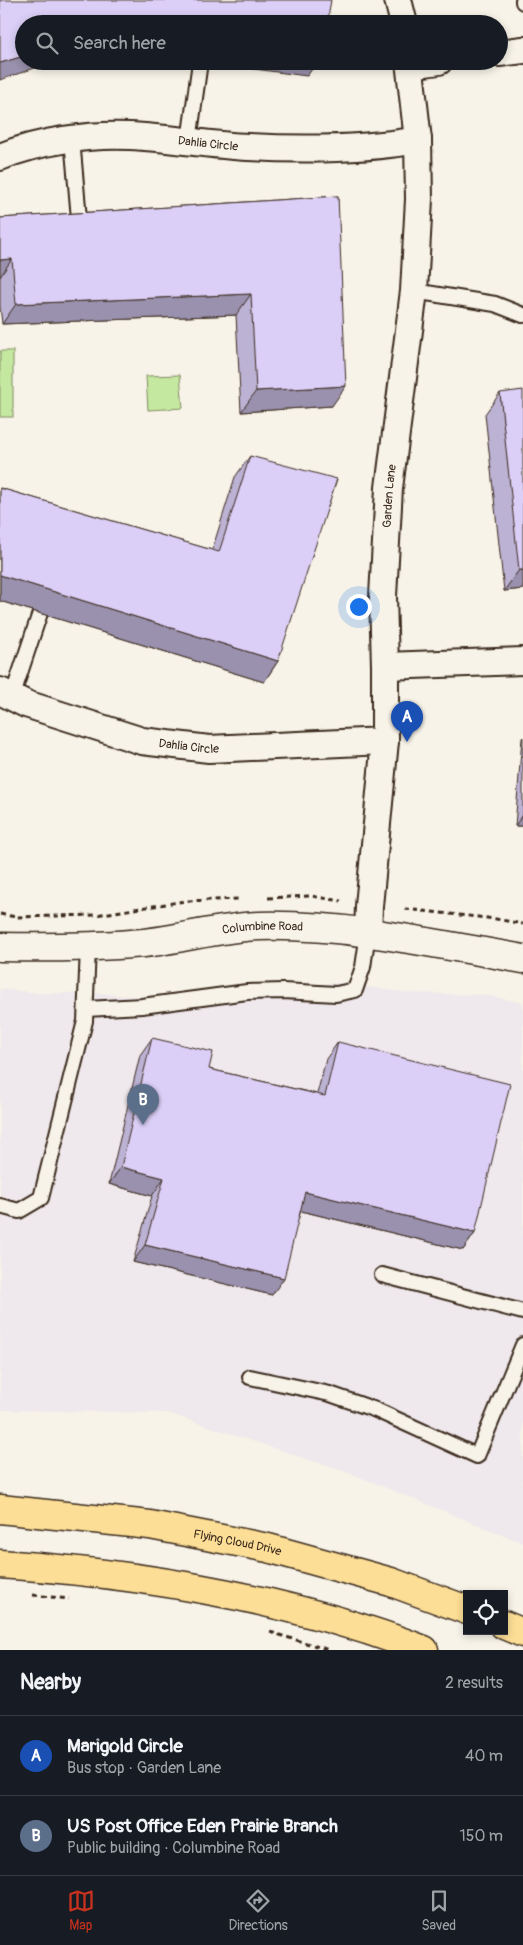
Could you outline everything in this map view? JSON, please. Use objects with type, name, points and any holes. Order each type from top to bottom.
[{"type":"main road","name":"Flying Cloud Drive","points":[[0,1510],[150,1525],[268,1548],[391,1582],[463,1609]]},
{"type":"main road","points":[[0,1564],[42,1567],[170,1583],[234,1595],[355,1625],[424,1650]]},
{"type":"main road","points":[[508,1626],[523,1633]]},
{"type":"street","points":[[398,0],[402,15]]},
{"type":"street","points":[[508,52],[523,50]]},
{"type":"street","name":"Garden Lane","points":[[368,932],[368,906],[385,741],[383,596],[389,488],[414,291],[419,199],[418,140],[411,70]]},
{"type":"street","name":"Dahlia Circle","points":[[0,157],[11,152],[72,139],[129,136],[246,147],[315,150],[384,146],[418,140]]},
{"type":"street","points":[[385,666],[523,661]]},
{"type":"street","name":"Dahlia Circle","points":[[6,694],[26,704],[142,741],[209,748],[385,741]]},
{"type":"street","name":"Columbine Road","points":[[0,947],[88,947],[146,942],[199,932],[259,926],[368,932],[523,959]]},
{"type":"lane","points":[[189,142],[199,70]]},
{"type":"lane","points":[[72,139],[80,233]]},
{"type":"lane","points":[[414,291],[494,304],[523,314]]},
{"type":"lane","points":[[6,694],[40,613]]},
{"type":"lane","points":[[86,1010],[142,1006],[247,992],[283,990],[336,994],[354,990],[363,967],[368,932]]},
{"type":"lane","points":[[0,1206],[19,1211],[41,1198],[85,1021],[88,947]]},
{"type":"lane","points":[[382,1275],[523,1312]]},
{"type":"lane","points":[[250,1377],[330,1394],[376,1410],[477,1456],[523,1345]]},
{"type":"path","points":[[30,1595],[70,1599]]},
{"type":"path","points":[[262,1630],[329,1650]]},
{"type":"shaded area","points":[[341,983],[408,993],[485,995],[523,1003],[523,1543],[352,1474],[168,1413],[0,1410],[0,989],[39,993],[101,993],[168,1000],[254,988]]},
{"type":"green space","points":[[0,351],[13,351],[13,417],[0,417]]},
{"type":"green space","points":[[180,375],[183,408],[148,410],[146,376]]},
{"type":"building","points":[[0,0],[331,0],[328,15],[15,15],[15,59],[0,63]]},
{"type":"building","points":[[338,196],[346,386],[256,391],[251,294],[16,304],[12,259],[0,260],[0,218]]},
{"type":"building","points":[[523,390],[523,570],[519,570],[500,393]]},
{"type":"building","points":[[250,456],[337,479],[278,661],[0,575],[0,488],[219,552]]},
{"type":"building","points":[[152,1038],[213,1052],[209,1069],[325,1096],[338,1042],[510,1084],[475,1233],[305,1192],[284,1278],[145,1245],[164,1178],[121,1167]]},
{"type":"place","name":"Marigold Circle","points":[[407,742]]},
{"type":"place","name":"US Post Office Eden Prairie Branch","points":[[143,1125]]}]
